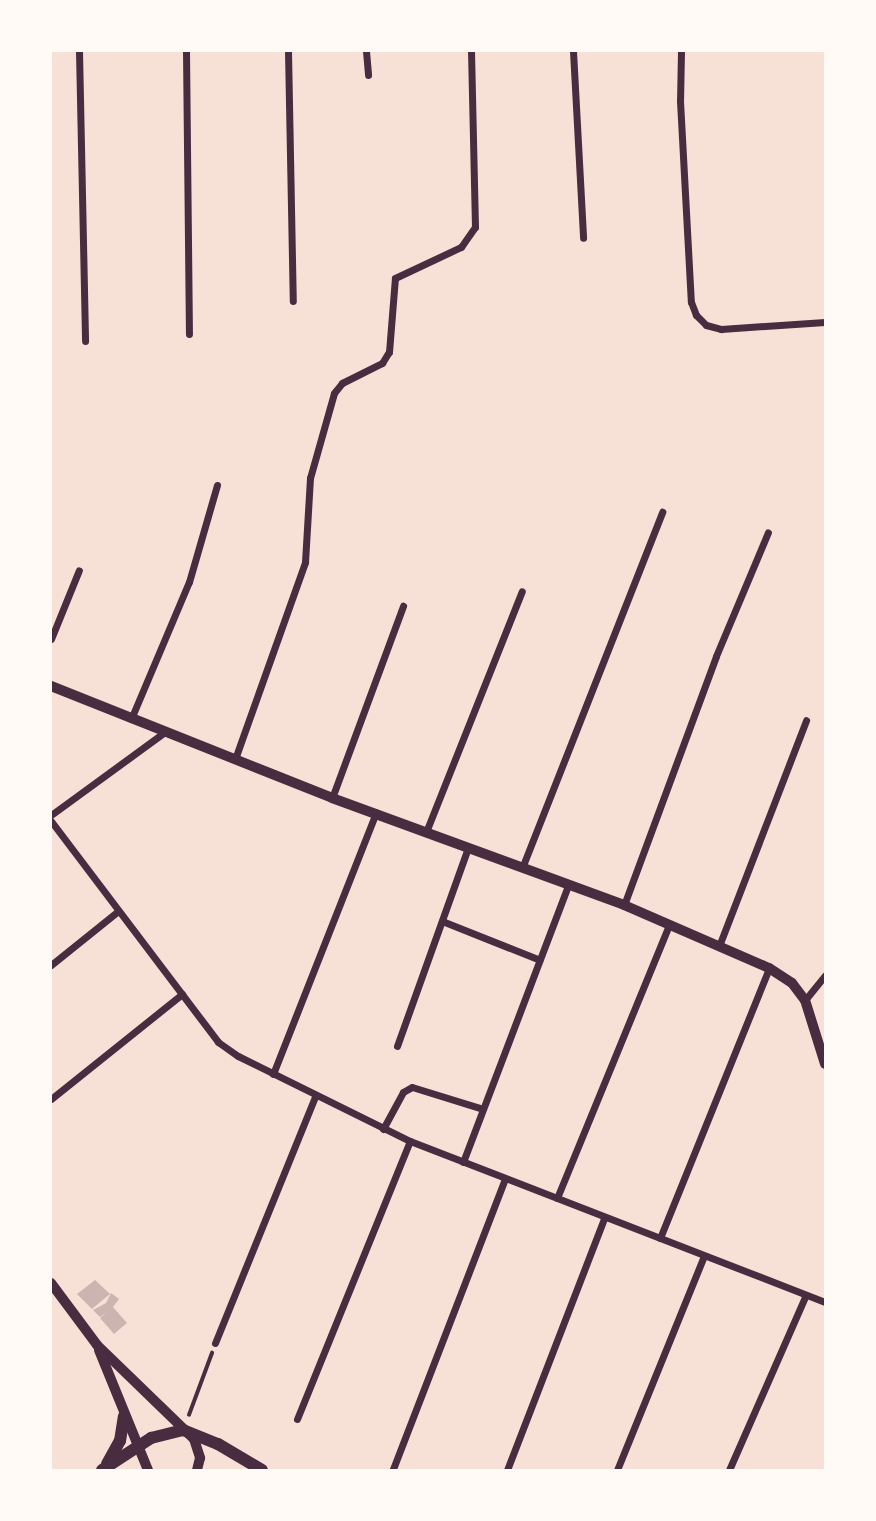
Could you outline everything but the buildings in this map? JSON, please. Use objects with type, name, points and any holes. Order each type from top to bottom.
[{"type":"main road","points":[[103,1470],[120,1441],[124,1416]]},
{"type":"main road","points":[[103,1470],[151,1438],[183,1430],[218,1444],[262,1470]]},
{"type":"street","points":[[79,51],[85,341]]},
{"type":"street","points":[[186,51],[189,334]]},
{"type":"street","points":[[288,51],[293,301]]},
{"type":"street","points":[[366,51],[368,75]]},
{"type":"street","points":[[235,760],[305,562],[310,478],[322,425],[342,383],[371,371],[388,352],[395,278],[461,247],[475,227],[471,51]]},
{"type":"street","points":[[573,51],[583,238]]},
{"type":"street","points":[[681,51],[680,101],[691,302],[696,316],[706,325],[721,329],[825,322]]},
{"type":"street","points":[[131,719],[189,582],[217,485]]},
{"type":"street","points":[[522,868],[662,512]]},
{"type":"street","points":[[624,905],[716,656],[768,532]]},
{"type":"street","points":[[51,639],[79,570]]},
{"type":"street","points":[[426,832],[522,591]]},
{"type":"street","points":[[332,798],[403,606]]},
{"type":"street","points":[[51,686],[332,798],[624,905],[769,968],[792,983],[805,1000],[825,1064]]},
{"type":"street","points":[[719,946],[806,720]]},
{"type":"street","points":[[51,815],[165,732]]},
{"type":"street","points":[[273,1074],[376,812]]},
{"type":"street","points":[[51,821],[117,912],[218,1042],[315,1097],[410,1141],[604,1219],[660,1238],[703,1258],[825,1302]]},
{"type":"street","points":[[51,837],[59,831]]},
{"type":"street","points":[[397,1046],[468,848]]},
{"type":"street","points":[[463,1162],[568,885]]},
{"type":"street","points":[[51,965],[117,912]]},
{"type":"street","points":[[442,921],[540,960]]},
{"type":"street","points":[[557,1198],[669,925]]},
{"type":"street","points":[[660,1238],[769,968]]},
{"type":"street","points":[[805,1000],[825,975]]},
{"type":"street","points":[[51,1098],[182,994]]},
{"type":"street","points":[[383,1129],[402,1092],[412,1087],[483,1109]]},
{"type":"street","points":[[215,1343],[315,1097]]},
{"type":"street","points":[[297,1419],[410,1141]]},
{"type":"street","points":[[393,1469],[505,1179]]},
{"type":"street","points":[[507,1470],[604,1219]]},
{"type":"street","points":[[617,1470],[703,1258]]},
{"type":"street","points":[[51,1283],[97,1345],[199,1448],[197,1470]]},
{"type":"street","points":[[729,1470],[806,1295]]},
{"type":"street","points":[[97,1345],[136,1448],[148,1470]]},
{"type":"path","points":[[183,1430],[215,1343]]}]
